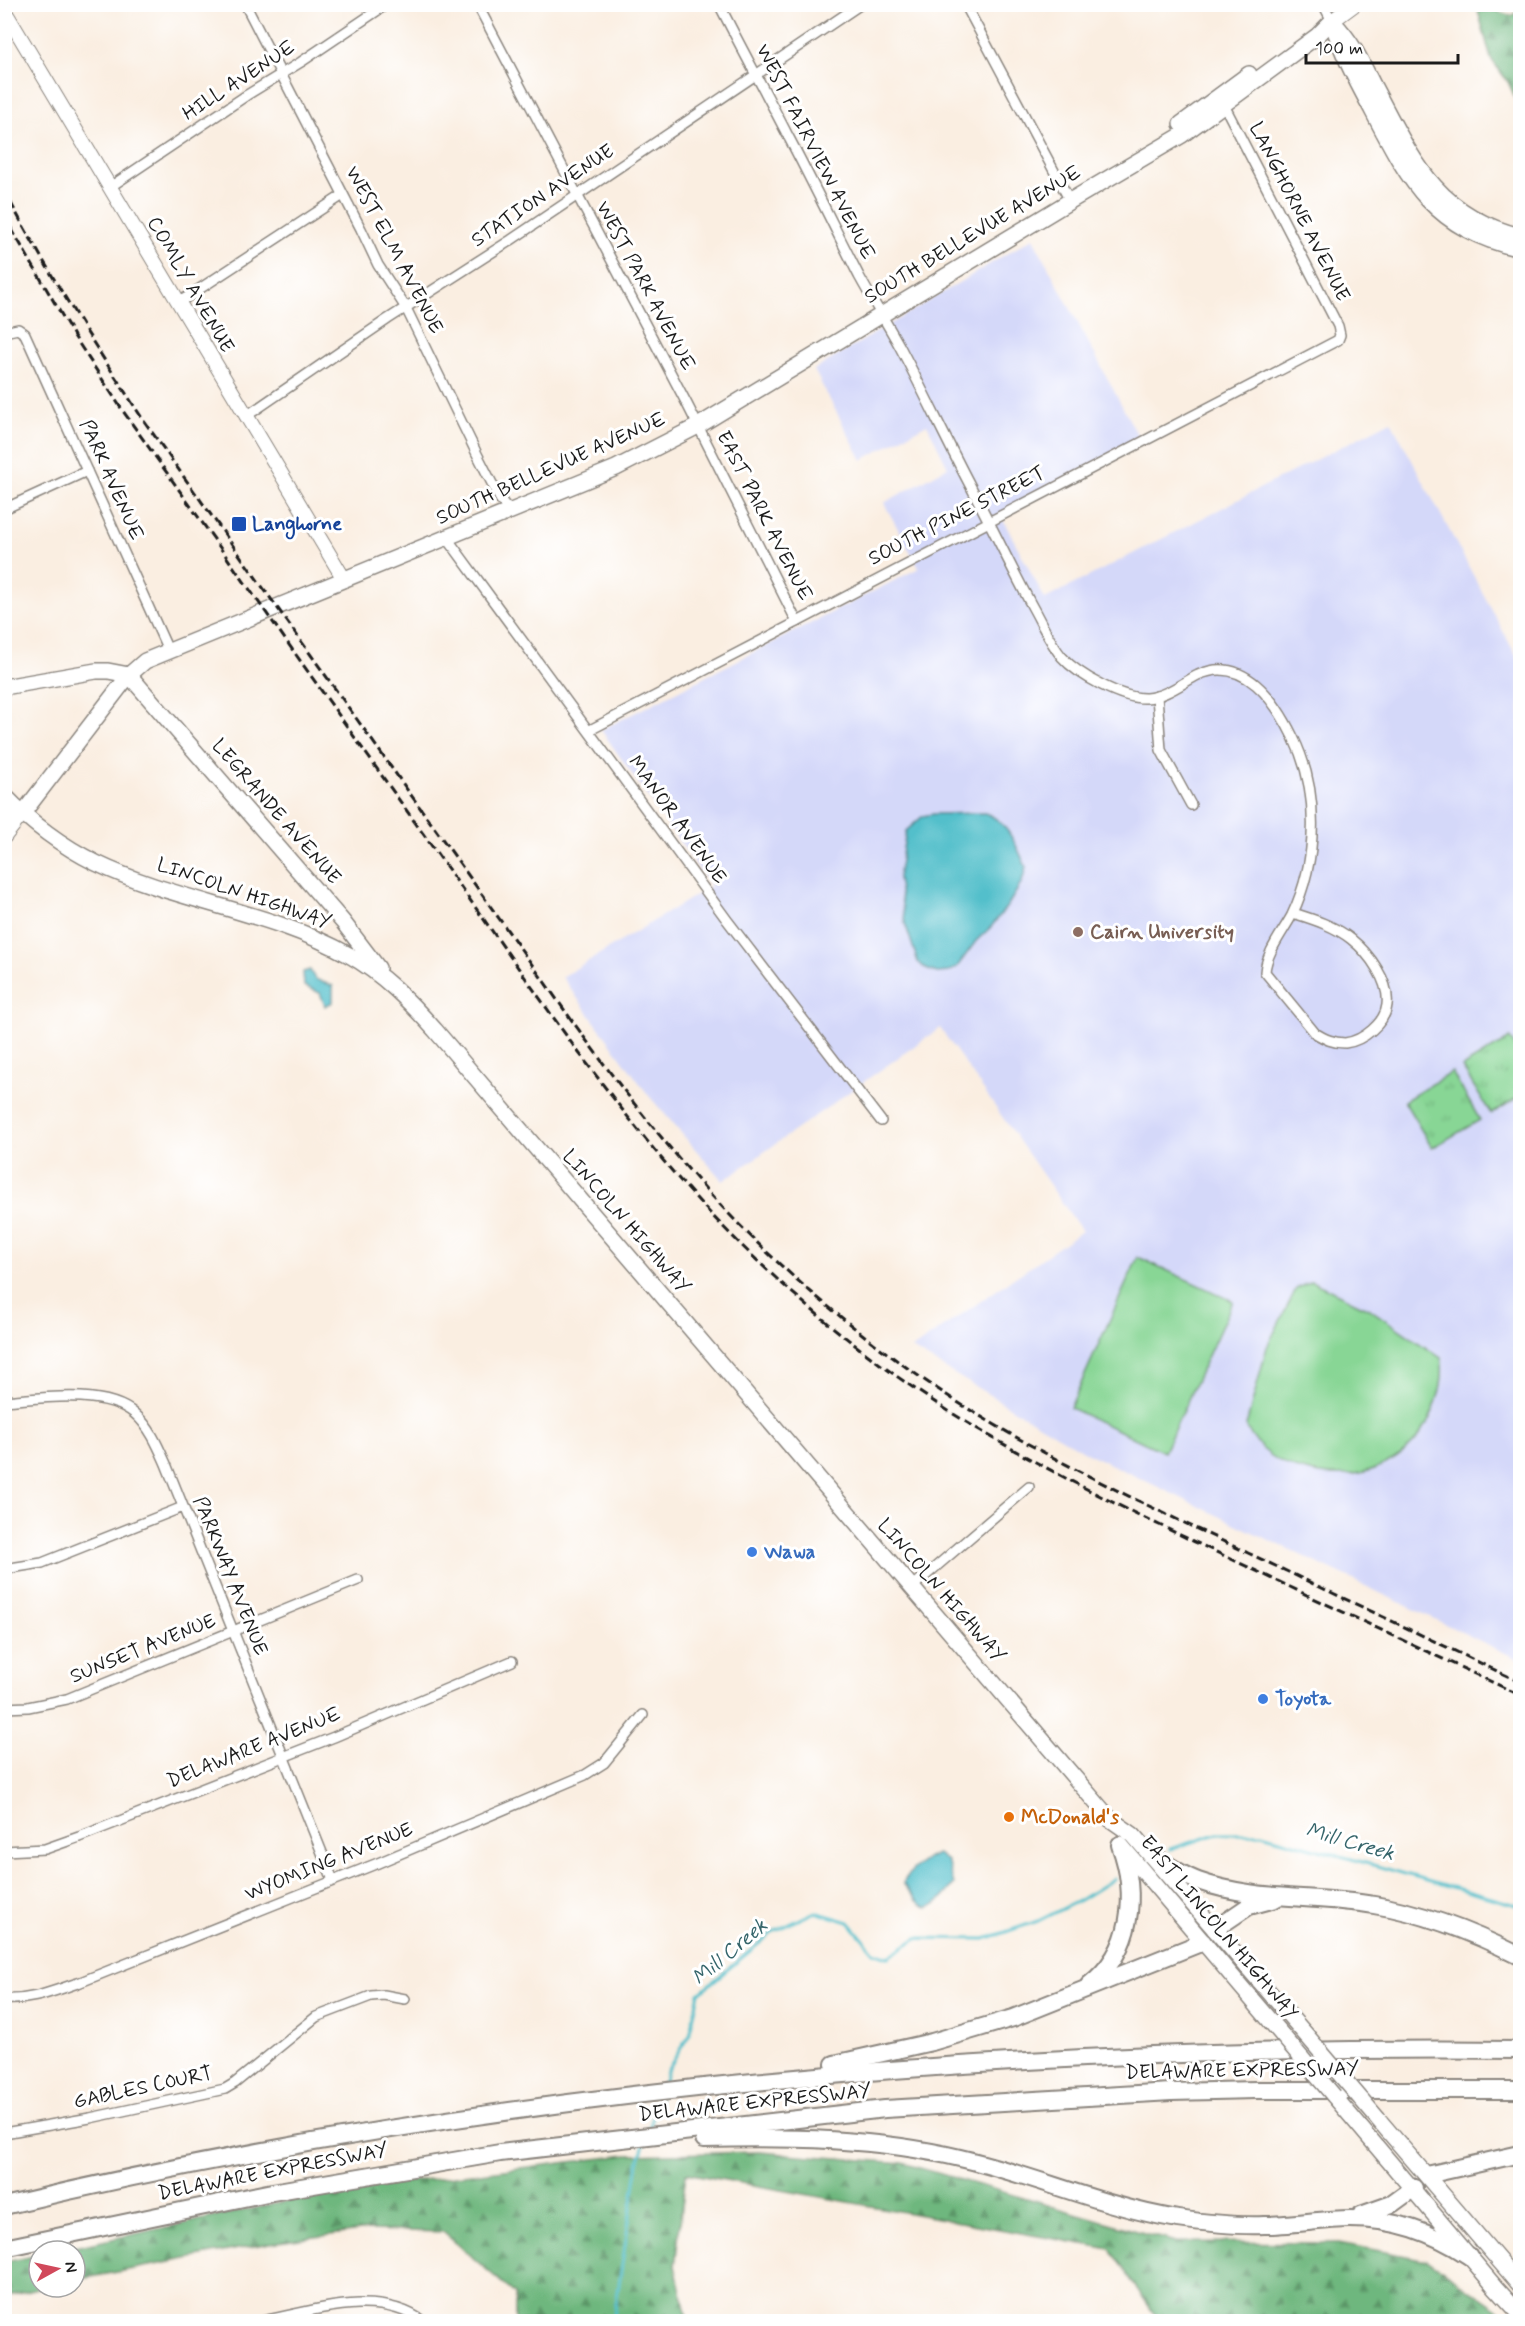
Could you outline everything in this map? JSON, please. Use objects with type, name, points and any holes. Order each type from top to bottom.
[{"type":"highway","points":[[1080,1992],[1095,1981],[1112,1960],[1128,1924],[1131,1886],[1127,1864],[1120,1845]]},
{"type":"highway","points":[[1150,1854],[1198,1881],[1232,1889],[1288,1897],[1345,1901],[1396,1909],[1468,1932],[1521,1956]]},
{"type":"highway","points":[[1215,1929],[1249,1906],[1288,1897]]},
{"type":"highway","points":[[767,2079],[943,2039],[1013,2018],[1203,1942]]},
{"type":"highway","name":"DELAWARE EXPRESSWAY","points":[[4,2206],[294,2146],[649,2092],[767,2079],[1000,2061],[1167,2053],[1378,2049],[1521,2050]]},
{"type":"highway","name":"DELAWARE EXPRESSWAY","points":[[4,2248],[272,2192],[490,2155],[664,2137],[885,2109],[1159,2093],[1256,2090],[1521,2090]]},
{"type":"highway","points":[[664,2137],[789,2138],[883,2144],[961,2158],[1102,2202],[1180,2219],[1264,2225],[1349,2219],[1386,2221],[1420,2230],[1443,2240],[1469,2256]]},
{"type":"highway","points":[[1426,2175],[1521,2154]]},
{"type":"highway","points":[[1349,2219],[1382,2208],[1414,2188]]},
{"type":"main road","name":"SOUTH BELLEVUE AVENUE","points":[[1125,168],[1180,124],[1310,29],[1332,21]]},
{"type":"main road","name":"SOUTH BELLEVUE AVENUE","points":[[23,813],[129,675],[145,661],[616,468],[698,426],[1182,135],[1317,36],[1332,21]]},
{"type":"main road","points":[[1332,21],[1349,39],[1406,146],[1431,184],[1463,213],[1487,225],[1521,236]]},
{"type":"main road","points":[[1332,21],[1344,56],[1400,165],[1416,189],[1448,218],[1482,237],[1521,249]]},
{"type":"main road","points":[[4,687],[96,671],[129,675]]},
{"type":"main road","name":"LEGRANDE AVENUE","points":[[129,675],[343,922],[387,981]]},
{"type":"main road","name":"LINCOLN HIGHWAY","points":[[4,795],[63,844],[96,862],[135,879],[307,935],[351,956],[387,981],[435,1030],[1110,1819]]},
{"type":"main road","name":"EAST LINCOLN HIGHWAY","points":[[1110,1819],[1120,1845],[1414,2188],[1508,2302],[1521,2314]]},
{"type":"main road","name":"EAST LINCOLN HIGHWAY","points":[[1110,1819],[1133,1835],[1150,1854],[1521,2285]]},
{"type":"main road","points":[[1203,1942],[1215,1929]]},
{"type":"main road","points":[[1414,2188],[1426,2175]]},
{"type":"main road","points":[[1508,2302],[1513,2322]]},
{"type":"street","name":"WEST ELM AVENUE","points":[[245,4],[378,265],[406,308],[500,499],[510,512]]},
{"type":"street","name":"HILL AVENUE","points":[[110,187],[387,4]]},
{"type":"street","name":"WEST PARK AVENUE","points":[[477,4],[698,426]]},
{"type":"street","name":"WEST FAIRVIEW AVENUE","points":[[719,4],[989,524],[1061,656],[1083,674],[1129,696],[1145,698],[1157,696]]},
{"type":"street","name":"STATION AVENUE","points":[[245,417],[861,4]]},
{"type":"street","points":[[965,4],[1070,201]]},
{"type":"street","points":[[1323,4],[1332,21]]},
{"type":"street","name":"SOUTH BELLEVUE AVENUE","points":[[1332,21],[1355,4]]},
{"type":"street","name":"COMLY AVENUE","points":[[4,10],[245,417],[344,579]]},
{"type":"street","name":"LANGHORNE AVENUE","points":[[1224,105],[1338,326],[1340,335]]},
{"type":"street","points":[[178,303],[343,195]]},
{"type":"street","name":"PARK AVENUE","points":[[4,332],[18,329],[25,334],[168,650]]},
{"type":"street","name":"SOUTH PINE STREET","points":[[590,730],[1333,344],[1340,335]]},
{"type":"street","name":"EAST PARK AVENUE","points":[[698,426],[797,622]]},
{"type":"street","points":[[4,509],[87,471]]},
{"type":"street","name":"MANOR AVENUE","points":[[447,538],[590,730],[727,920],[881,1121]]},
{"type":"street","points":[[1191,805],[1161,750],[1157,696],[1204,673],[1226,671],[1246,676],[1264,691],[1277,707],[1294,739],[1306,770],[1311,798],[1313,834],[1304,885],[1293,913],[1265,967],[1268,976],[1315,1033],[1326,1040],[1349,1042],[1371,1031],[1385,1014],[1387,992],[1382,980],[1362,950],[1350,938],[1329,926],[1293,913]]},
{"type":"street","points":[[4,837],[23,813]]},
{"type":"street","name":"PARKWAY AVENUE","points":[[4,1401],[90,1398],[121,1405],[136,1415],[156,1442],[333,1880]]},
{"type":"street","points":[[911,1588],[1029,1487]]},
{"type":"street","points":[[4,1569],[42,1563],[183,1507]]},
{"type":"street","name":"SUNSET AVENUE","points":[[4,1708],[28,1707],[68,1699],[358,1580]]},
{"type":"street","name":"DELAWARE AVENUE","points":[[4,1851],[45,1849],[283,1757],[512,1661]]},
{"type":"street","name":"WYOMING AVENUE","points":[[4,1999],[23,2000],[57,1990],[495,1814],[594,1770],[604,1763],[643,1715]]},
{"type":"street","name":"GABLES COURT","points":[[4,2133],[90,2118],[225,2089],[316,2017],[371,1996],[384,1995],[405,1999]]},
{"type":"street","points":[[258,2322],[373,2302],[401,2308],[424,2322]]},
{"type":"shaded area","name":"Cairn University","points":[[1033,238],[1139,438],[1002,518],[1045,599],[1391,421],[1520,663],[1520,1660],[1087,1453],[912,1349],[1082,1231],[940,1028],[723,1181],[649,1096],[562,977],[711,886],[601,730],[919,568],[884,503],[948,467],[927,424],[862,460],[814,370]]},
{"type":"green space","points":[[1495,10],[1511,16],[1520,10],[1520,108],[1508,82],[1491,59],[1478,11]]},
{"type":"green space","points":[[1510,1038],[1520,1056],[1520,1096],[1491,1114],[1462,1067]]},
{"type":"green space","points":[[1452,1072],[1480,1120],[1432,1148],[1404,1101]]},
{"type":"green space","points":[[1138,1257],[1233,1301],[1164,1452],[1070,1408]]},
{"type":"green space","points":[[1311,1281],[1371,1310],[1441,1358],[1441,1386],[1427,1423],[1416,1440],[1402,1454],[1368,1471],[1348,1475],[1327,1475],[1287,1465],[1263,1449],[1246,1426],[1267,1347],[1296,1289]]},
{"type":"green space","points":[[759,2152],[903,2163],[1175,2242],[1339,2243],[1427,2260],[1501,2311],[1500,2321],[1159,2321],[1110,2249],[686,2173],[675,2266],[688,2321],[515,2321],[515,2294],[443,2232],[368,2230],[270,2243],[87,2278],[87,2244],[339,2190],[627,2155]]},
{"type":"green space","points":[[27,2257],[27,2292],[5,2297],[5,2262]]},
{"type":"water","points":[[985,813],[1005,828],[1015,843],[1026,867],[1022,882],[1008,905],[991,927],[976,941],[957,967],[949,972],[937,973],[926,969],[918,962],[905,923],[898,878],[906,831],[923,816]]},
{"type":"water","points":[[310,970],[315,979],[333,986],[333,1002],[325,1006],[320,993],[304,986],[303,972]]},
{"type":"water","points":[[938,1854],[947,1861],[954,1884],[939,1902],[927,1907],[917,1900],[903,1883],[918,1865]]},
{"type":"waterway","name":"Mill Creek","points":[[1170,1849],[1217,1834],[1262,1834],[1520,1906]]},
{"type":"waterway","name":"Mill Creek","points":[[662,2087],[667,2071],[689,2035],[699,1993],[773,1932],[815,1912],[849,1922],[874,1952],[888,1957],[917,1938],[985,1939],[1038,1921],[1080,1900],[1115,1878]]},
{"type":"waterway","name":"Mill Creek","points":[[649,2129],[659,2099]]},
{"type":"waterway","name":"Mill Creek","points":[[613,2322],[638,2163],[645,2141]]},
{"type":"railway","points":[[4,190],[89,336],[144,421],[618,1083],[681,1161],[749,1235],[824,1303],[880,1348],[919,1377],[1012,1435],[1146,1504],[1520,1682]]},
{"type":"railway","points":[[4,216],[74,336],[123,411],[573,1045],[667,1165],[746,1250],[804,1303],[864,1352],[934,1402],[1016,1451],[1143,1517],[1520,1695]]},
{"type":"place","name":"Langhorne","points":[[239,524]]},
{"type":"place","name":"Cairn University","points":[[1078,932]]},
{"type":"place","name":"Wawa","points":[[752,1552]]},
{"type":"place","name":"Toyota","points":[[1263,1699]]},
{"type":"place","name":"McDonald's","points":[[1009,1817]]}]
